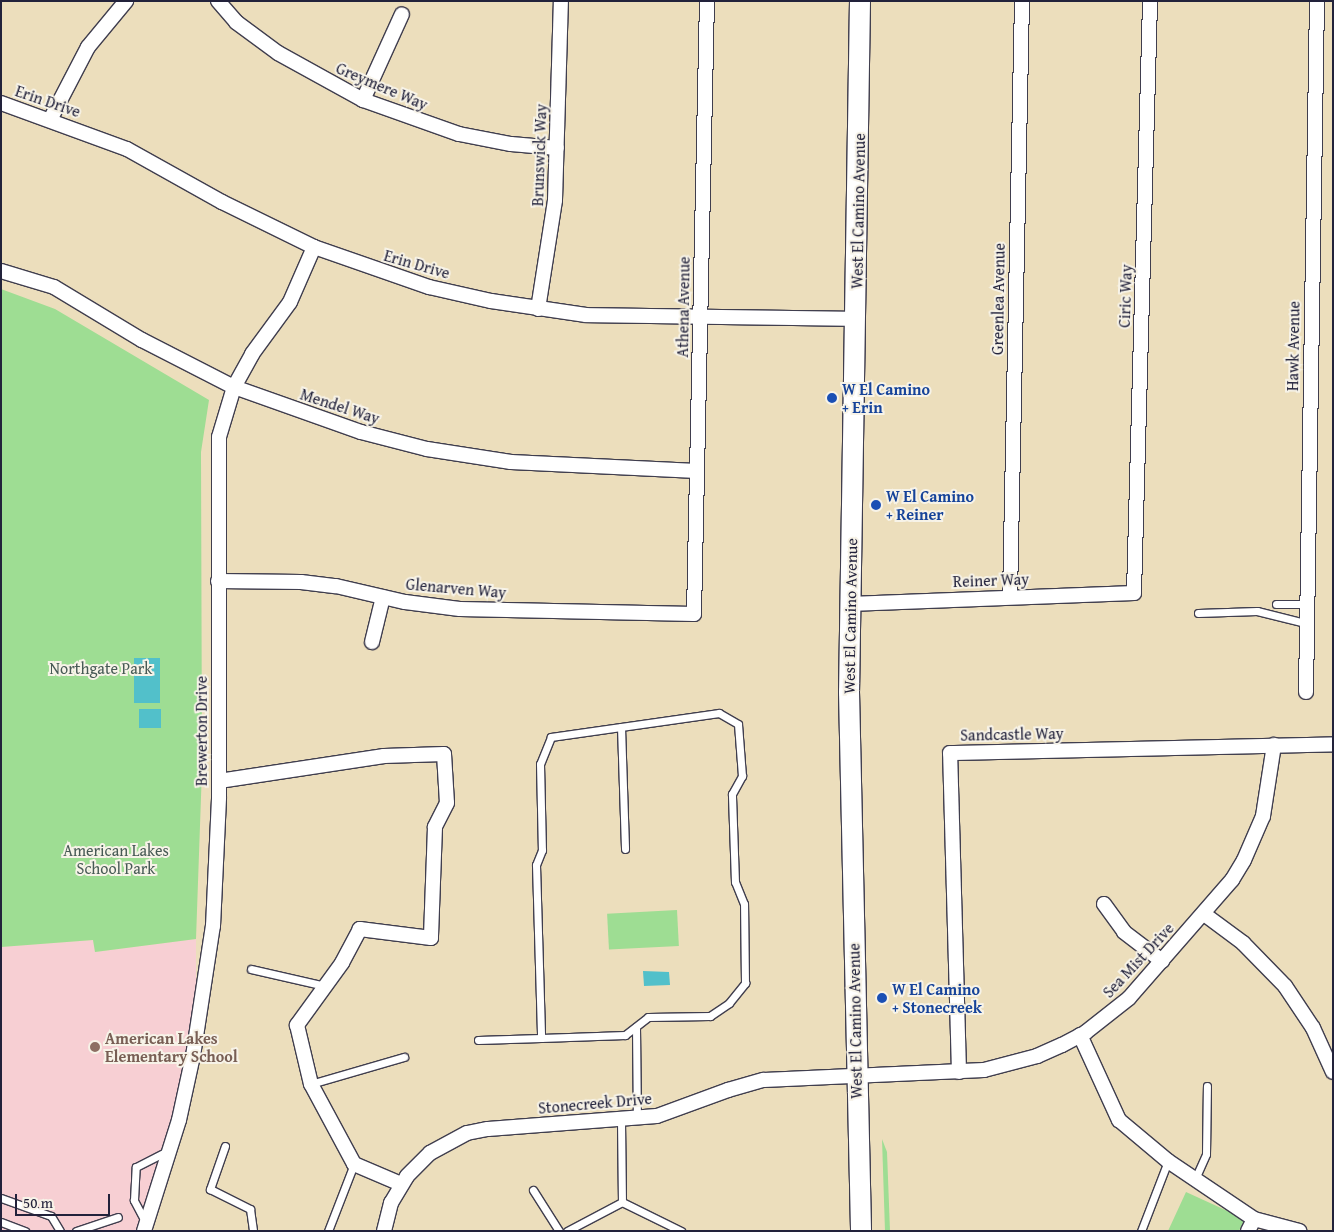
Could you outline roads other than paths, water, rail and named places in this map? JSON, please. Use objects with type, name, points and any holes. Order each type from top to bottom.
[{"type":"main road","name":"West El Camino Avenue","points":[[860,1],[857,320],[850,604],[850,835],[862,1231]]},
{"type":"street","points":[[50,120],[88,47],[126,1]]},
{"type":"street","name":"Greymere Way","points":[[218,1],[236,22],[272,49],[363,100],[459,134],[511,144],[557,148]]},
{"type":"street","name":"Brunswick Way","points":[[538,309],[550,248],[557,148],[561,1]]},
{"type":"street","name":"Athena Avenue","points":[[694,614],[707,1]]},
{"type":"street","name":"Greenlea Avenue","points":[[1010,597],[1022,1]]},
{"type":"street","name":"Ciric Way","points":[[1134,593],[1150,1]]},
{"type":"street","name":"Hawk Avenue","points":[[1306,692],[1304,623],[1317,1]]},
{"type":"street","points":[[363,100],[402,14]]},
{"type":"street","name":"Erin Drive","points":[[1,103],[127,149],[222,202],[314,247],[429,286],[538,309],[634,318],[857,320]]},
{"type":"street","name":"Brewerton Drive","points":[[145,1227],[170,1150],[194,1056],[205,991],[217,870],[219,781],[217,457],[223,416],[234,386],[290,302],[314,247]]},
{"type":"street","name":"Mendel Way","points":[[1,271],[54,287],[142,340],[234,386],[361,432],[427,449],[562,467],[697,471]]},
{"type":"street","name":"Glenarven Way","points":[[218,581],[301,582],[383,598],[460,609],[694,614]]},
{"type":"street","name":"Reiner Way","points":[[850,604],[1134,593]]},
{"type":"street","points":[[372,642],[383,598]]},
{"type":"street","name":"Sandcastle Way","points":[[959,1072],[950,753],[1333,744]]},
{"type":"street","name":"Sea Mist Drive","points":[[856,1076],[959,1072],[1011,1064],[1037,1056],[1080,1035],[1129,998],[1232,880],[1255,838],[1269,793],[1274,745]]},
{"type":"street","points":[[219,781],[384,756],[444,754],[447,803],[435,827],[431,938],[360,929],[342,964],[296,1025],[311,1084],[354,1164],[401,1184]]},
{"type":"street","points":[[1104,904],[1124,932],[1162,962]]},
{"type":"street","points":[[1204,914],[1242,943],[1285,986],[1313,1028],[1333,1072]]},
{"type":"street","points":[[1080,1035],[1119,1120],[1168,1161],[1195,1179],[1251,1225],[1299,1231]]},
{"type":"street","name":"Stonecreek Drive","points":[[384,1231],[391,1203],[401,1184],[430,1153],[467,1134],[488,1129],[637,1120],[682,1109],[746,1084],[856,1076]]},
{"type":"lane","points":[[1276,604],[1305,604]]},
{"type":"lane","points":[[1198,613],[1257,611],[1304,623]]},
{"type":"lane","points":[[478,1040],[540,1038],[626,1035],[648,1017],[710,1016],[729,1003],[745,983],[744,904],[736,882],[732,794],[742,776],[738,724],[719,713],[551,737],[540,764],[542,850],[536,865],[540,1038]]},
{"type":"lane","points":[[621,727],[625,849]]},
{"type":"lane","points":[[251,969],[325,986]]},
{"type":"lane","points":[[636,1027],[637,1120]]},
{"type":"lane","points":[[311,1084],[404,1057]]},
{"type":"lane","points":[[1195,1179],[1206,1154],[1207,1086]]},
{"type":"lane","points":[[621,1121],[622,1202]]},
{"type":"lane","points":[[225,1146],[210,1190],[250,1209],[253,1231]]},
{"type":"lane","points":[[145,1227],[134,1200],[136,1167],[170,1150]]},
{"type":"lane","points":[[1141,1231],[1168,1161]]},
{"type":"lane","points":[[328,1231],[354,1164]]},
{"type":"lane","points":[[533,1190],[559,1231]]},
{"type":"lane","points":[[1,1198],[51,1216],[60,1231]]},
{"type":"lane","points":[[567,1231],[622,1202]]},
{"type":"lane","points":[[622,1202],[681,1231]]},
{"type":"lane","points":[[76,1231],[118,1217]]},
{"type":"lane","points":[[1,1222],[25,1231]]},
{"type":"water","points":[[134,658],[160,658],[160,703],[134,703]]},
{"type":"water","points":[[139,709],[161,709],[161,728],[139,728]]},
{"type":"water","points":[[643,971],[669,972],[670,985],[644,986]]},
{"type":"place","name":"W El Camino + Erin","points":[[832,398]]},
{"type":"place","name":"W El Camino + Reiner","points":[[876,505]]},
{"type":"place","name":"W El Camino + Stonecreek","points":[[882,998]]},
{"type":"place","name":"American Lakes Elementary School","points":[[95,1047]]},
{"type":"park label","name":"Northgate Park","points":[[101,668]]},
{"type":"park label","name":"American Lakes School Park","points":[[116,859]]}]
